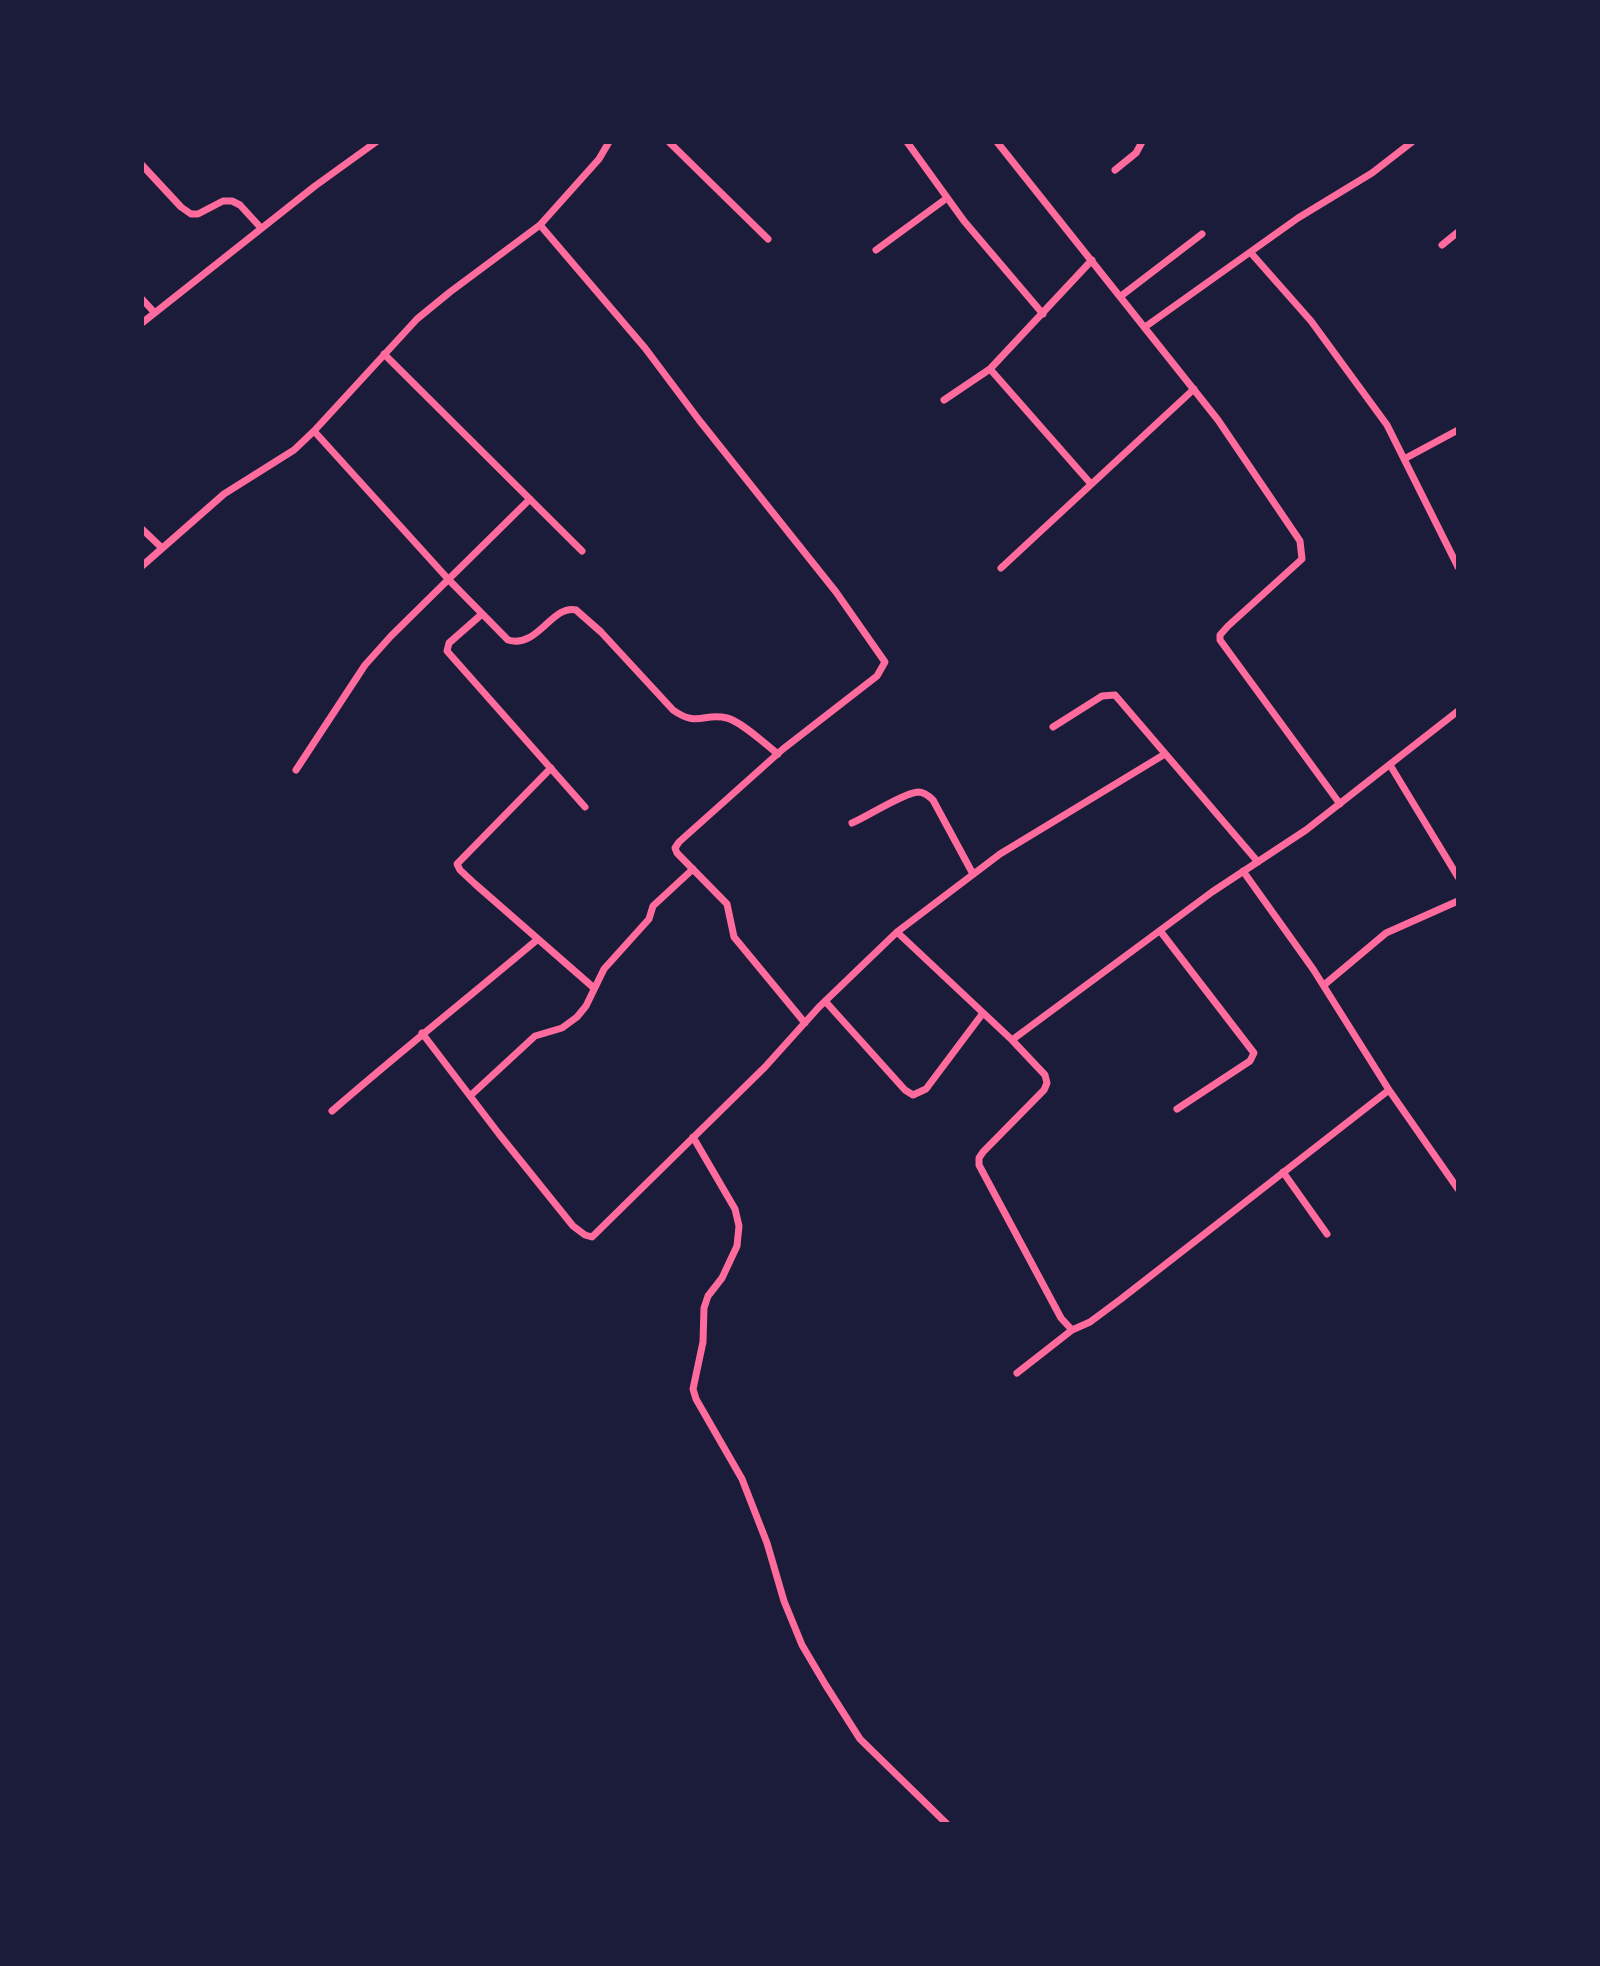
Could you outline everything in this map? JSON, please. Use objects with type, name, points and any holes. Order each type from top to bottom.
[{"type":"street","points":[[142,323],[261,228],[376,142]]},
{"type":"street","points":[[142,566],[224,494],[294,450],[314,432],[417,319],[540,225],[598,159],[609,142]]},
{"type":"street","points":[[669,142],[768,239]]},
{"type":"street","points":[[907,142],[964,221],[1043,314]]},
{"type":"street","points":[[997,142],[1194,389],[1294,528],[1303,550],[1302,559],[1228,626],[1220,635],[1220,640],[1340,804]]},
{"type":"street","points":[[1115,170],[1136,153],[1142,142]]},
{"type":"street","points":[[1145,327],[1298,218],[1372,173],[1412,142]]},
{"type":"street","points":[[142,164],[181,207],[191,214],[198,214],[223,201],[232,201],[240,205],[261,228]]},
{"type":"street","points":[[876,250],[947,198]]},
{"type":"street","points":[[540,225],[645,348],[836,592],[885,662],[884,668],[877,676],[778,754],[676,848],[677,853],[727,904],[734,937],[805,1023]]},
{"type":"street","points":[[1442,245],[1458,232]]},
{"type":"street","points":[[1121,296],[1202,234]]},
{"type":"street","points":[[1251,253],[1311,321],[1387,425],[1406,458],[1458,567]]},
{"type":"street","points":[[944,400],[990,369],[1092,260]]},
{"type":"street","points":[[142,299],[154,312]]},
{"type":"street","points":[[384,354],[582,551]]},
{"type":"street","points":[[990,369],[1091,484]]},
{"type":"street","points":[[1001,568],[1194,389]]},
{"type":"street","points":[[1406,458],[1458,430]]},
{"type":"street","points":[[314,432],[449,580],[508,640],[516,642],[527,639],[564,611],[576,610],[601,632],[673,710],[684,718],[693,720],[724,717],[733,720],[778,754]]},
{"type":"street","points":[[296,770],[365,665],[530,499]]},
{"type":"street","points":[[142,529],[162,548]]},
{"type":"street","points":[[482,614],[449,643],[447,651],[585,807]]},
{"type":"street","points":[[1053,727],[1102,696],[1115,695],[1258,862]]},
{"type":"street","points":[[1012,1040],[1243,871],[1340,804],[1458,711]]},
{"type":"street","points":[[422,1033],[573,1226],[592,1237],[765,1067],[825,1001],[897,932],[973,874],[1051,821],[1165,754]]},
{"type":"street","points":[[1390,765],[1458,877]]},
{"type":"street","points":[[551,768],[457,863],[460,870],[475,884],[594,988]]},
{"type":"street","points":[[852,823],[907,796],[918,792],[927,794],[933,800],[973,874]]},
{"type":"street","points":[[470,1096],[535,1036],[555,1031],[572,1022],[586,1006],[604,970],[646,924],[653,906],[693,869]]},
{"type":"street","points":[[1243,871],[1324,985],[1389,1090],[1458,1189]]},
{"type":"street","points":[[1324,985],[1386,933],[1458,901]]},
{"type":"street","points":[[897,932],[1012,1040],[1045,1075],[1044,1090],[984,1152],[979,1158],[979,1165],[1061,1318],[1072,1330]]},
{"type":"street","points":[[1161,932],[1254,1053],[1250,1061],[1177,1108]]},
{"type":"street","points":[[332,1111],[422,1033],[454,1010],[538,939]]},
{"type":"street","points":[[825,1001],[905,1090],[913,1095],[926,1089],[984,1013]]},
{"type":"street","points":[[1017,1373],[1072,1330],[1090,1322],[1121,1299],[1389,1090]]},
{"type":"street","points":[[693,1137],[735,1209],[739,1226],[737,1246],[722,1278],[708,1296],[704,1308],[704,1342],[693,1389],[696,1399],[742,1479],[767,1543],[784,1601],[802,1645],[825,1684],[860,1739],[947,1824]]},
{"type":"street","points":[[1283,1172],[1327,1234]]}]
